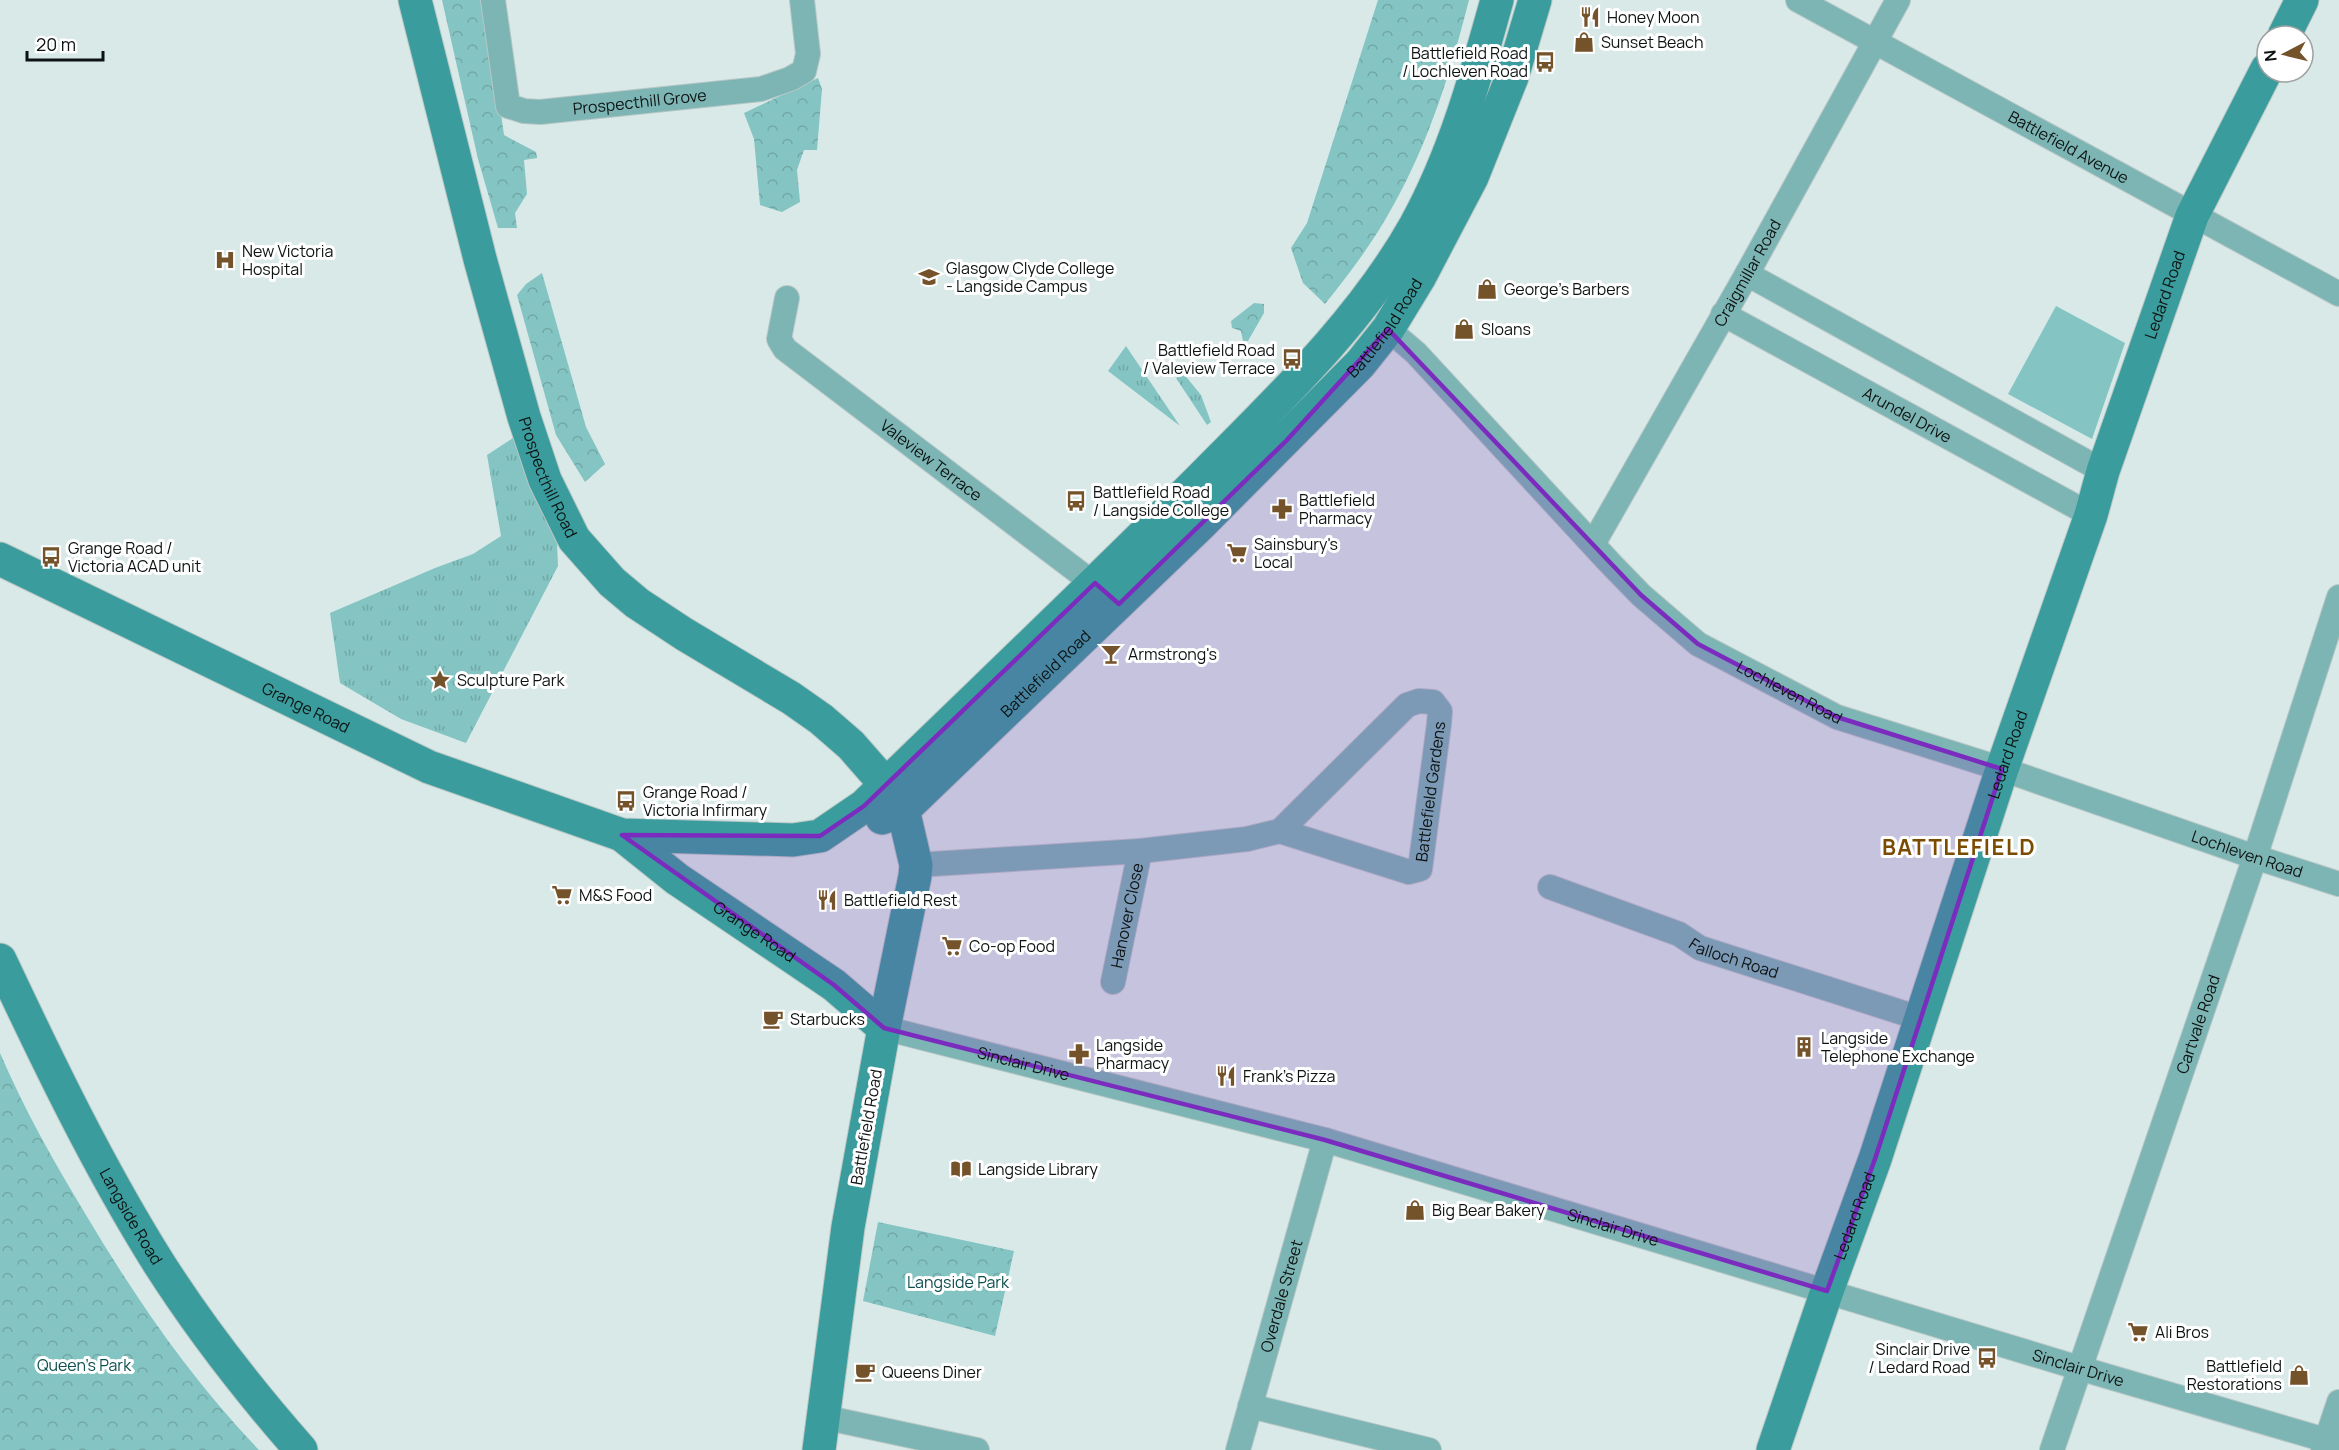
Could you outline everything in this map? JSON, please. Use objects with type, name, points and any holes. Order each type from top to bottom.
[{"type":"main road","name":"Prospecthill Road","points":[[415,0],[480,259],[524,417],[545,480],[574,539],[612,582],[637,603],[821,719],[851,745],[894,798]]},
{"type":"main road","name":"Battlefield Road","points":[[1107,594],[1358,310],[1396,258],[1416,224],[1436,182],[1464,108],[1497,0]]},
{"type":"main road","name":"Battlefield Road","points":[[819,1450],[848,1227],[916,866],[910,836],[894,798],[1107,594],[1286,441],[1360,364],[1388,329],[1419,278],[1472,177],[1512,77],[1535,0]]},
{"type":"main road","points":[[2290,24],[2302,0]]},
{"type":"main road","name":"Ledard Road","points":[[1773,1450],[1875,1159],[2002,768],[2091,515],[2103,471],[2193,216],[2259,84]]},
{"type":"main road","name":"Lochleven Road","points":[[1358,310],[1388,329]]},
{"type":"main road","name":"Grange Road","points":[[0,559],[429,767],[622,835],[793,840],[820,836],[864,806],[894,798]]},
{"type":"main road","name":"Grange Road","points":[[622,835],[677,879],[834,985],[884,1028]]},
{"type":"main road","name":"Langside Road","points":[[0,960],[88,1137],[158,1262],[195,1317],[241,1378],[301,1450]]},
{"type":"street","name":"Prospecthill Grove","points":[[493,0],[508,106],[524,111],[540,112],[761,89],[790,79],[804,71],[808,54],[802,0]]},
{"type":"street","name":"Battlefield Avenue","points":[[1798,0],[2339,294]]},
{"type":"street","name":"Craigmillar Road","points":[[1593,544],[1747,274],[1898,0]]},
{"type":"street","points":[[1747,274],[2103,471]]},
{"type":"street","name":"Valeview Terrace","points":[[787,298],[779,339],[785,349],[1107,594]]},
{"type":"street","name":"Arundel Drive","points":[[1723,314],[2091,515]]},
{"type":"street","name":"Lochleven Road","points":[[1388,329],[1416,353],[1641,595],[1698,644],[1836,717],[2002,768],[2254,857],[2339,884]]},
{"type":"street","name":"Cartvale Road","points":[[2052,1450],[2254,857],[2339,597]]},
{"type":"street","name":"Battlefield Gardens","points":[[1419,700],[1433,702],[1440,711],[1439,724],[1420,870],[1409,872],[1280,831],[1407,705],[1419,700]]},
{"type":"street","points":[[916,866],[1140,851],[1247,839],[1280,831]]},
{"type":"street","name":"Hanover Close","points":[[1113,982],[1140,851]]},
{"type":"street","name":"Falloch Road","points":[[1550,886],[1679,934],[1700,948],[1922,1019]]},
{"type":"street","name":"Sinclair Drive","points":[[884,1028],[1325,1140],[2329,1445]]},
{"type":"street","name":"Overdale Street","points":[[1238,1450],[1325,1140]]},
{"type":"street","points":[[2329,1445],[2339,1402]]},
{"type":"street","points":[[1250,1406],[1429,1450]]},
{"type":"street","points":[[823,1417],[977,1450]]},
{"type":"highlighted area","points":[[1388,329],[1641,595],[1698,644],[1837,717],[2002,769],[1875,1159],[1827,1291],[1325,1140],[884,1028],[834,985],[622,835],[820,836],[864,806],[1095,583],[1119,604],[1286,441]]},
{"type":"green space","points":[[442,0],[485,0],[504,135],[536,152],[537,158],[524,160],[527,194],[515,213],[517,228],[498,228],[478,159]]},
{"type":"green space","points":[[1378,0],[1469,0],[1438,106],[1418,157],[1386,219],[1325,304],[1303,283],[1291,248],[1307,223]]},
{"type":"green space","points":[[818,78],[822,89],[817,150],[804,150],[797,170],[800,202],[782,212],[760,205],[754,139],[744,113]]},
{"type":"green space","points":[[542,273],[586,427],[605,464],[585,482],[556,435],[517,295],[526,284]]},
{"type":"green space","points":[[1254,303],[1264,304],[1264,313],[1248,341],[1243,341],[1241,331],[1232,328],[1231,321]]},
{"type":"green space","points":[[2056,306],[2125,343],[2092,439],[2008,394]]},
{"type":"green space","points":[[1126,346],[1180,426],[1108,371]]},
{"type":"green space","points":[[1183,373],[1201,395],[1211,422],[1207,425],[1176,378]]},
{"type":"green space","points":[[516,436],[557,543],[558,566],[466,743],[401,719],[340,683],[330,613],[473,554],[501,536],[487,455]]},
{"type":"green space","name":"Queen's Park","points":[[0,1053],[51,1155],[145,1308],[210,1395],[259,1450],[0,1450]]},
{"type":"green space","name":"Langside Park","points":[[878,1222],[1014,1251],[995,1336],[863,1301]]},
{"type":"place","name":"Honey Moon","points":[[1590,17]]},
{"type":"place","name":"Sunset Beach","points":[[1584,42]]},
{"type":"place","name":"Battlefield Road / Lochleven Road","points":[[1545,62]]},
{"type":"place","name":"New Victoria Hospital","points":[[225,260]]},
{"type":"place","name":"Glasgow Clyde College - Langside Campus","points":[[929,277]]},
{"type":"place","name":"George's Barbers","points":[[1487,289]]},
{"type":"place","name":"Sloans","points":[[1464,329]]},
{"type":"place","name":"Battlefield Road / Valeview Terrace","points":[[1292,359]]},
{"type":"place","name":"Battlefield Road / Langside College","points":[[1076,501]]},
{"type":"place","name":"Battlefield Pharmacy","points":[[1282,509]]},
{"type":"place","name":"Sainsbury's Local","points":[[1237,553]]},
{"type":"place","name":"Grange Road / Victoria ACAD unit","points":[[51,557]]},
{"type":"place","name":"Armstrong's","points":[[1111,654]]},
{"type":"place","name":"Sculpture Park","points":[[440,680]]},
{"type":"place","name":"Grange Road / Victoria Infirmary","points":[[626,801]]},
{"type":"place","name":"M&S Food","points":[[562,895]]},
{"type":"place","name":"Battlefield Rest","points":[[827,900]]},
{"type":"place","name":"Co-op Food","points":[[952,946]]},
{"type":"place","name":"Starbucks","points":[[773,1019]]},
{"type":"place","name":"Langside Telephone Exchange","points":[[1804,1047]]},
{"type":"place","name":"Langside Pharmacy","points":[[1079,1054]]},
{"type":"place","name":"Frank's Pizza","points":[[1226,1076]]},
{"type":"place","name":"Langside Library","points":[[961,1169]]},
{"type":"place","name":"Big Bear Bakery","points":[[1415,1210]]},
{"type":"place","name":"Ali Bros","points":[[2138,1332]]},
{"type":"place","name":"Sinclair Drive / Ledard Road","points":[[1987,1358]]},
{"type":"place","name":"Queens Diner","points":[[865,1372]]},
{"type":"place","name":"Battlefield Restorations","points":[[2299,1375]]},
{"type":"district","name":"BATTLEFIELD","points":[[1959,847]]}]
